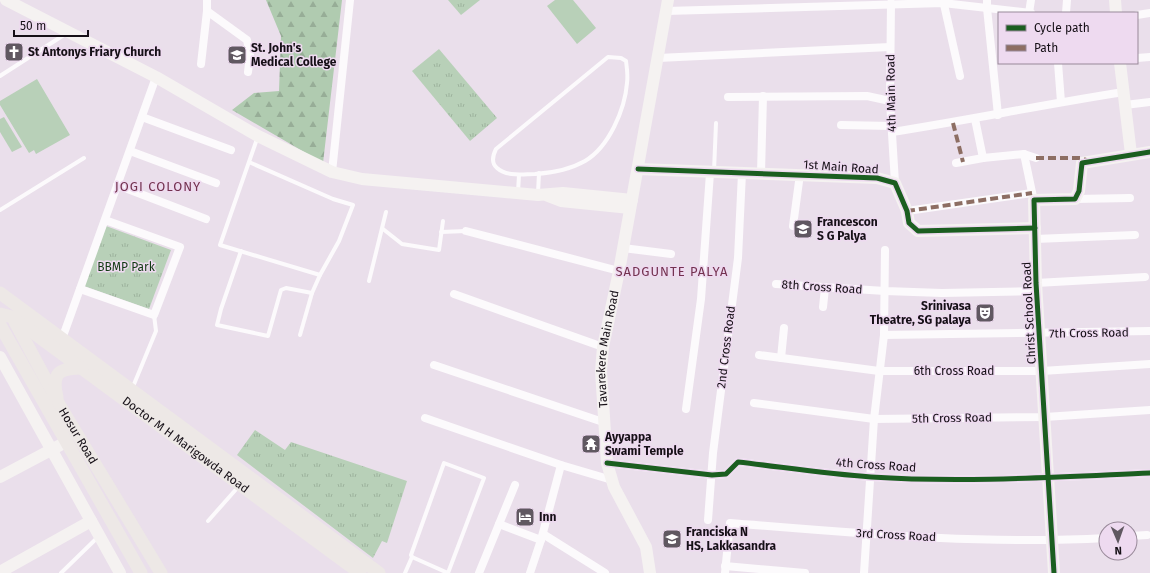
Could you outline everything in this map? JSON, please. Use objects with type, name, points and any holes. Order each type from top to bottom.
[{"type":"main road","name":"Doctor M H Marigowda Road","points":[[0,292],[379,573]]},
{"type":"main road","name":"Hosur Road","points":[[0,296],[6,316],[161,573]]},
{"type":"main road","name":"Doctor M H Marigowda Road","points":[[6,316],[82,368],[360,573]]},
{"type":"main road","name":"Hosur Road","points":[[0,325],[141,573]]},
{"type":"main road","points":[[60,406],[55,389],[55,381],[59,372],[64,369],[82,368]]},
{"type":"street","points":[[6,0],[156,76],[258,136],[332,172],[362,180],[541,195],[563,193],[631,204]]},
{"type":"street","points":[[201,64],[207,0]]},
{"type":"street","points":[[332,172],[350,0]]},
{"type":"street","points":[[1030,12],[1031,0]]},
{"type":"street","points":[[1066,12],[1068,0]]},
{"type":"street","points":[[1116,0],[1116,12]]},
{"type":"street","points":[[667,6],[943,1],[987,4],[1025,12]]},
{"type":"street","points":[[943,1],[960,76]]},
{"type":"street","name":"4th Main Road","points":[[895,183],[890,101],[890,47],[896,2]]},
{"type":"street","points":[[987,4],[998,115]]},
{"type":"street","name":"Tavarekere Main Road","points":[[650,573],[646,547],[612,480],[607,463],[603,422],[601,371],[603,347],[619,271],[667,6]]},
{"type":"street","points":[[207,12],[247,40],[250,55],[248,72]]},
{"type":"street","points":[[1138,15],[1150,14]]},
{"type":"street","points":[[658,58],[890,47]]},
{"type":"street","points":[[1138,58],[1150,57]]},
{"type":"street","points":[[1058,64],[1061,102]]},
{"type":"street","points":[[1120,64],[1131,154]]},
{"type":"street","points":[[62,339],[156,76]]},
{"type":"street","points":[[841,125],[892,129],[975,119],[1061,102],[1124,92]]},
{"type":"street","points":[[761,173],[763,96]]},
{"type":"street","points":[[728,97],[867,96],[890,101]]},
{"type":"street","points":[[1125,105],[1150,102]]},
{"type":"street","points":[[142,117],[231,150]]},
{"type":"street","points":[[975,119],[983,158]]},
{"type":"street","points":[[130,151],[216,183]]},
{"type":"street","points":[[1075,199],[1079,191],[1082,163],[1150,152]]},
{"type":"street","points":[[1024,154],[1033,196]]},
{"type":"street","points":[[956,163],[983,158],[1024,154],[1036,158]]},
{"type":"street","name":"1st Main Road","points":[[638,169],[712,173],[800,174],[877,178],[895,183],[907,211],[908,223],[918,231],[1035,233]]},
{"type":"street","points":[[686,409],[701,299],[712,173]]},
{"type":"street","name":"2nd Cross Road","points":[[708,520],[738,258],[742,173]]},
{"type":"street","points":[[793,226],[800,174]]},
{"type":"street","points":[[117,185],[206,219]]},
{"type":"street","points":[[907,211],[1033,196],[1075,199],[1130,198]]},
{"type":"street","name":"Christ School Road","points":[[1033,196],[1036,287],[1054,573]]},
{"type":"street","points":[[80,290],[154,315],[180,247],[105,220]]},
{"type":"street","points":[[466,231],[619,271]]},
{"type":"street","points":[[1035,233],[1135,235]]},
{"type":"street","points":[[623,248],[671,254]]},
{"type":"street","points":[[864,573],[865,534],[871,477],[874,419],[884,335],[885,250]]},
{"type":"street","name":"8th Cross Road","points":[[776,284],[885,292],[942,293],[1036,287],[1145,277]]},
{"type":"street","points":[[823,307],[825,288]]},
{"type":"street","points":[[454,294],[603,347]]},
{"type":"street","points":[[781,358],[784,328]]},
{"type":"street","name":"7th Cross Road","points":[[884,335],[1040,334],[1150,331]]},
{"type":"street","name":"6th Cross Road","points":[[759,355],[879,371],[1042,371],[1150,364]]},
{"type":"street","points":[[1,362],[120,573]]},
{"type":"street","points":[[434,365],[603,422]]},
{"type":"street","name":"5th Cross Road","points":[[754,403],[874,419],[1045,417],[1150,410]]},
{"type":"street","points":[[425,418],[561,465],[612,480]]},
{"type":"street","points":[[0,477],[50,449],[66,442]]},
{"type":"street","name":"4th Cross Road","points":[[607,463],[712,475],[726,474],[738,462],[871,477],[961,479],[1048,478],[1150,473]]},
{"type":"street","points":[[530,573],[542,537],[561,465]]},
{"type":"street","points":[[479,573],[515,485]]},
{"type":"street","points":[[0,572],[91,521]]},
{"type":"street","name":"3rd Cross Road","points":[[725,569],[730,522],[865,534],[1053,541],[1098,538]]},
{"type":"street","points":[[499,524],[542,537],[605,573]]},
{"type":"street","points":[[1138,536],[1147,536]]},
{"type":"street","points":[[725,569],[805,573]]},
{"type":"lane","points":[[0,76],[69,32]]},
{"type":"lane","points":[[608,57],[621,58],[626,61],[628,82],[620,114],[607,141],[586,161],[557,171],[519,175],[510,174],[497,168],[493,163],[493,156],[496,149],[608,57]]},
{"type":"lane","points":[[712,173],[716,123]]},
{"type":"lane","points":[[258,136],[220,245],[320,275]]},
{"type":"lane","points":[[0,210],[84,158]]},
{"type":"lane","points":[[249,162],[333,199],[353,206],[339,241],[320,275],[312,294],[300,335]]},
{"type":"lane","points":[[539,174],[541,195]]},
{"type":"lane","points":[[518,193],[519,175]]},
{"type":"lane","points":[[369,281],[386,212]]},
{"type":"lane","points":[[383,229],[402,244],[439,250],[443,222]]},
{"type":"lane","points":[[441,232],[466,231]]},
{"type":"lane","points":[[240,251],[217,325],[268,336],[281,290],[286,288],[312,294]]},
{"type":"lane","points":[[131,390],[156,332],[154,315]]},
{"type":"lane","points":[[405,573],[412,557],[412,552],[444,463],[484,478],[448,573],[412,557]]},
{"type":"lane","points":[[208,521],[240,485]]},
{"type":"lane","points":[[61,573],[99,536]]},
{"type":"green space","points":[[266,0],[342,0],[323,163],[232,110],[254,93],[279,91],[281,36]]},
{"type":"green space","points":[[448,0],[480,0],[461,15]]},
{"type":"green space","points":[[555,0],[573,0],[596,28],[577,44],[547,6]]},
{"type":"green space","points":[[439,49],[497,118],[470,141],[412,71]]},
{"type":"green space","points":[[37,79],[70,135],[36,154],[34,150],[29,153],[0,105],[0,101]]},
{"type":"green space","points":[[4,117],[22,147],[12,152],[0,132],[0,119]]},
{"type":"green space","name":"BBMP Park","points":[[106,226],[171,250],[149,309],[84,286]]},
{"type":"green space","points":[[255,430],[285,450],[291,442],[407,481],[387,543],[382,541],[373,558],[237,455]]},
{"type":"marked path","points":[[953,123],[963,162]]},
{"type":"marked path","points":[[1036,158],[1080,158],[1089,161]]},
{"type":"marked path","points":[[907,211],[1032,193]]},
{"type":"cycle path","points":[[1054,573],[1036,283],[1034,200],[1075,199],[1079,191],[1082,163],[1150,152]]},
{"type":"cycle path","points":[[638,169],[877,178],[895,183],[907,211],[909,223],[918,231],[1035,228]]},
{"type":"cycle path","points":[[607,463],[712,475],[726,474],[738,462],[854,476],[906,479],[1010,479],[1150,473]]},
{"type":"place","name":"St Antonys Friary Church","points":[[14,52]]},
{"type":"place","name":"St. John's Medical College","points":[[237,55]]},
{"type":"place","name":"Francescon S G Palya","points":[[803,229]]},
{"type":"place","name":"Srinivasa Theatre, SG palaya","points":[[985,313]]},
{"type":"place","name":"Ayyappa Swami Temple","points":[[591,444]]},
{"type":"place","name":"Inn","points":[[525,517]]},
{"type":"place","name":"Franciska N HS, Lakkasandra","points":[[672,539]]},
{"type":"district","name":"JOGI COLONY","points":[[158,186]]},
{"type":"district","name":"SADGUNTE PALYA","points":[[672,271]]}]
